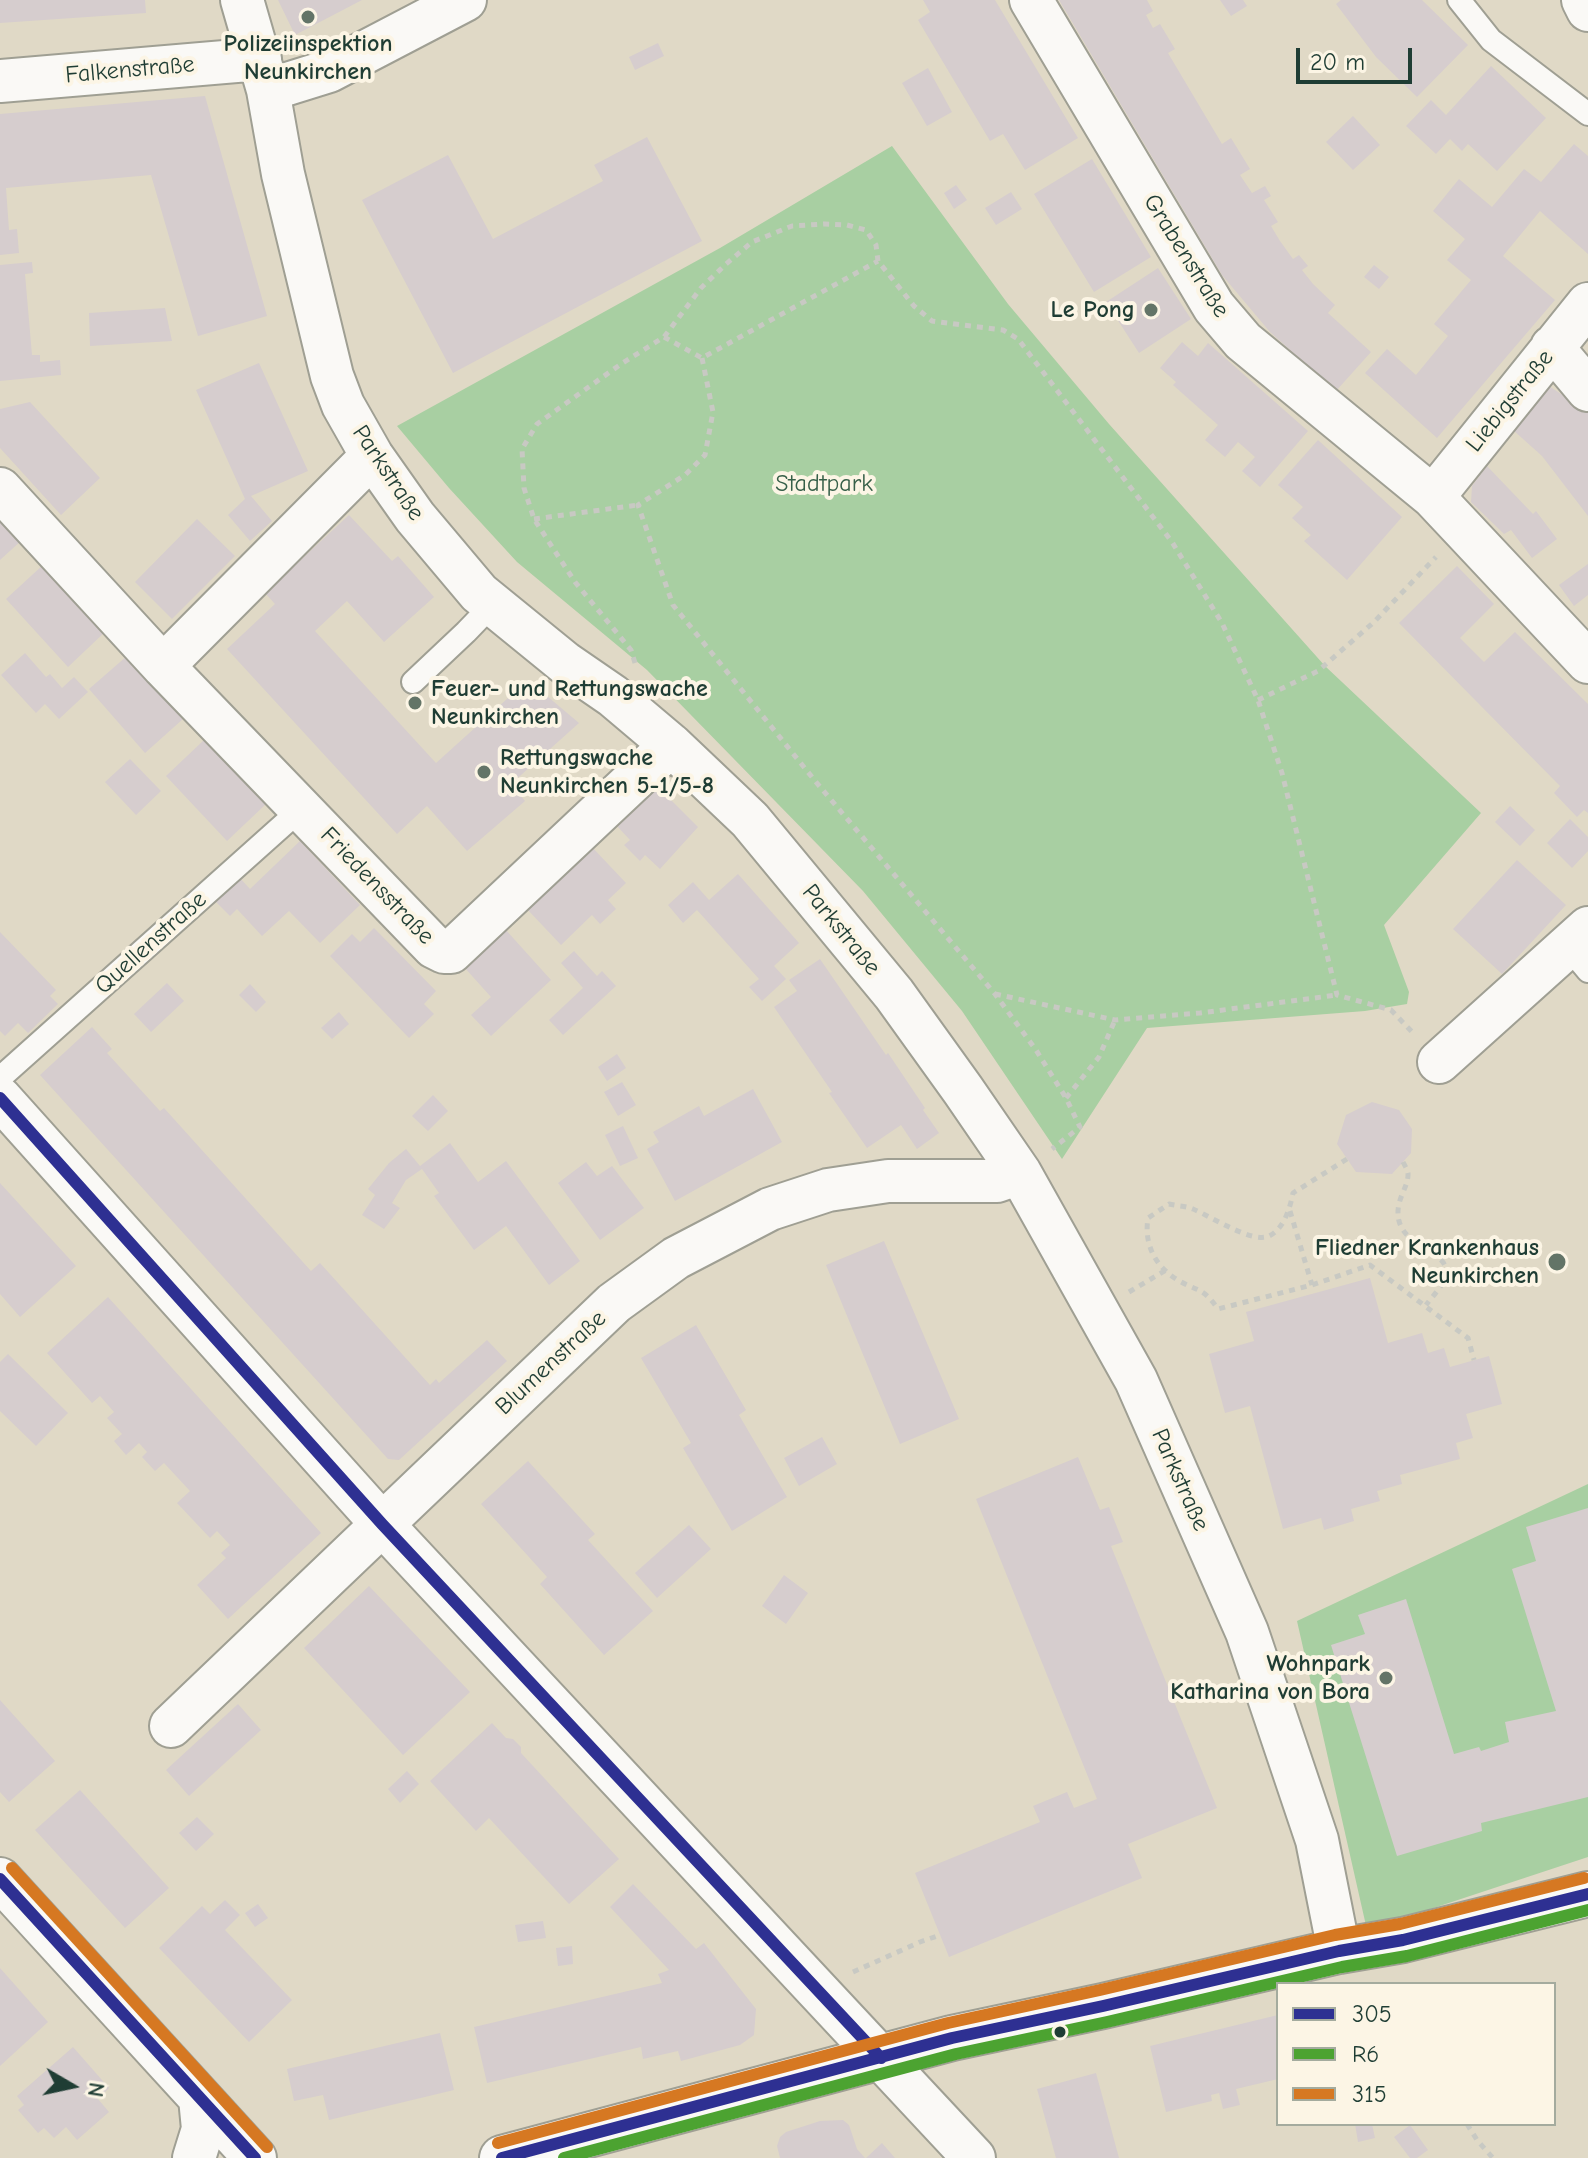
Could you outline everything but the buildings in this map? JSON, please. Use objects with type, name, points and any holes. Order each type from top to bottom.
[{"type":"street","name":"Parkstraße","points":[[242,0],[264,74],[283,174],[332,376],[343,405],[372,456],[415,517],[479,593],[565,663],[613,696],[671,745],[750,820],[894,994],[1020,1173],[1136,1380],[1247,1632],[1317,1840],[1339,1951]]},
{"type":"street","name":"Falkenstraße","points":[[0,81],[329,71],[465,0]]},
{"type":"street","name":"Grabenstraße","points":[[1031,0],[1214,307],[1243,341],[1433,497],[1588,662]]},
{"type":"street","points":[[1583,0],[1588,10]]},
{"type":"street","name":"Liebigstraße","points":[[1433,497],[1588,304]]},
{"type":"street","points":[[1552,347],[1588,390]]},
{"type":"street","points":[[163,666],[372,456]]},
{"type":"street","name":"Friedensstraße","points":[[0,489],[163,666],[434,947],[444,952],[451,952],[671,745]]},
{"type":"street","points":[[1439,1062],[1581,948]]},
{"type":"street","points":[[0,1098],[382,1524],[974,2158]]},
{"type":"street","name":"Blumenstraße","points":[[171,1726],[614,1303],[676,1258],[770,1209],[828,1190],[888,1181],[997,1181],[1020,1173]]},
{"type":"street","points":[[0,1879],[255,2158]]},
{"type":"street","points":[[502,2158],[952,2038],[1339,1951],[1403,1940],[1588,1894]]},
{"type":"street","points":[[194,2158],[203,2129],[200,2098]]},
{"type":"lane","points":[[1459,0],[1491,40],[1588,114]]},
{"type":"lane","points":[[413,682],[493,604]]},
{"type":"lane","name":"Quellenstraße","points":[[0,1078],[301,809]]},
{"type":"path","points":[[613,696],[637,667],[631,650],[575,582],[534,519],[524,488],[522,449],[537,424],[664,337],[701,288],[752,242],[792,226],[847,225],[866,230],[876,245],[878,261],[914,306],[932,321],[1003,330],[1018,339],[1172,542],[1222,623],[1258,700],[1282,773],[1337,995]]},
{"type":"path","points":[[702,358],[878,261]]},
{"type":"path","points":[[534,519],[638,505],[685,475],[705,455],[713,412],[702,358],[664,337]]},
{"type":"path","points":[[638,505],[673,605],[816,782],[995,994],[1066,1098],[1080,1127],[1020,1173]]},
{"type":"path","points":[[1258,700],[1318,671],[1374,622],[1463,529]]},
{"type":"path","points":[[995,994],[1115,1020],[1200,1013],[1337,995],[1391,1010],[1439,1062]]},
{"type":"path","points":[[1066,1098],[1099,1057],[1115,1020]]},
{"type":"path","points":[[1347,1159],[1293,1193],[1289,1210],[1279,1227],[1268,1237],[1254,1238],[1190,1208],[1169,1204],[1148,1218],[1146,1235],[1152,1254],[1177,1279],[1208,1294],[1218,1309],[1312,1285],[1370,1265],[1468,1338],[1474,1360]]},
{"type":"path","points":[[1403,1162],[1408,1175],[1397,1210],[1400,1226],[1410,1240],[1441,1258],[1446,1266],[1445,1278],[1426,1305]]},
{"type":"path","points":[[1289,1210],[1312,1285]]},
{"type":"path","points":[[817,1989],[940,1935]]},
{"type":"path","points":[[1468,2126],[1493,2158]]},
{"type":"green space","name":"Stadtpark","points":[[892,146],[1008,304],[1109,424],[1325,666],[1481,813],[1384,925],[1409,992],[1407,1004],[1365,1011],[1147,1028],[1062,1159],[962,1011],[863,891],[647,670],[517,562],[397,426],[720,248]]},
{"type":"green space","points":[[1588,1484],[1588,1857],[1367,1930],[1297,1621]]},
{"type":"transit line","name":"305","points":[[0,1098],[382,1524],[881,2058]]},
{"type":"transit line","name":"315","points":[[12,1868],[267,2147]]},
{"type":"transit line","name":"315","points":[[498,2143],[948,2023],[1335,1935],[1400,1924],[1584,1878]]},
{"type":"transit line","name":"305","points":[[0,1879],[255,2158]]},
{"type":"transit line","name":"305","points":[[502,2158],[952,2038],[1339,1951],[1403,1940],[1588,1894]]},
{"type":"transit line","name":"R6","points":[[1278,1982],[1407,1956],[1588,1910]]},
{"type":"transit line","name":"R6","points":[[564,2158],[956,2054],[1276,1982]]},
{"type":"place","name":"Polizeiinspektion Neunkirchen","points":[[308,17]]},
{"type":"place","name":"Le Pong","points":[[1151,310]]},
{"type":"place","name":"Feuer- und Rettungswache Neunkirchen","points":[[415,703]]},
{"type":"place","name":"Rettungswache Neunkirchen 5-1/5-8","points":[[484,772]]},
{"type":"place","name":"Fliedner Krankenhaus Neunkirchen","points":[[1557,1262]]},
{"type":"place","name":"Wohnpark Katharina von Bora","points":[[1386,1678]]}]
